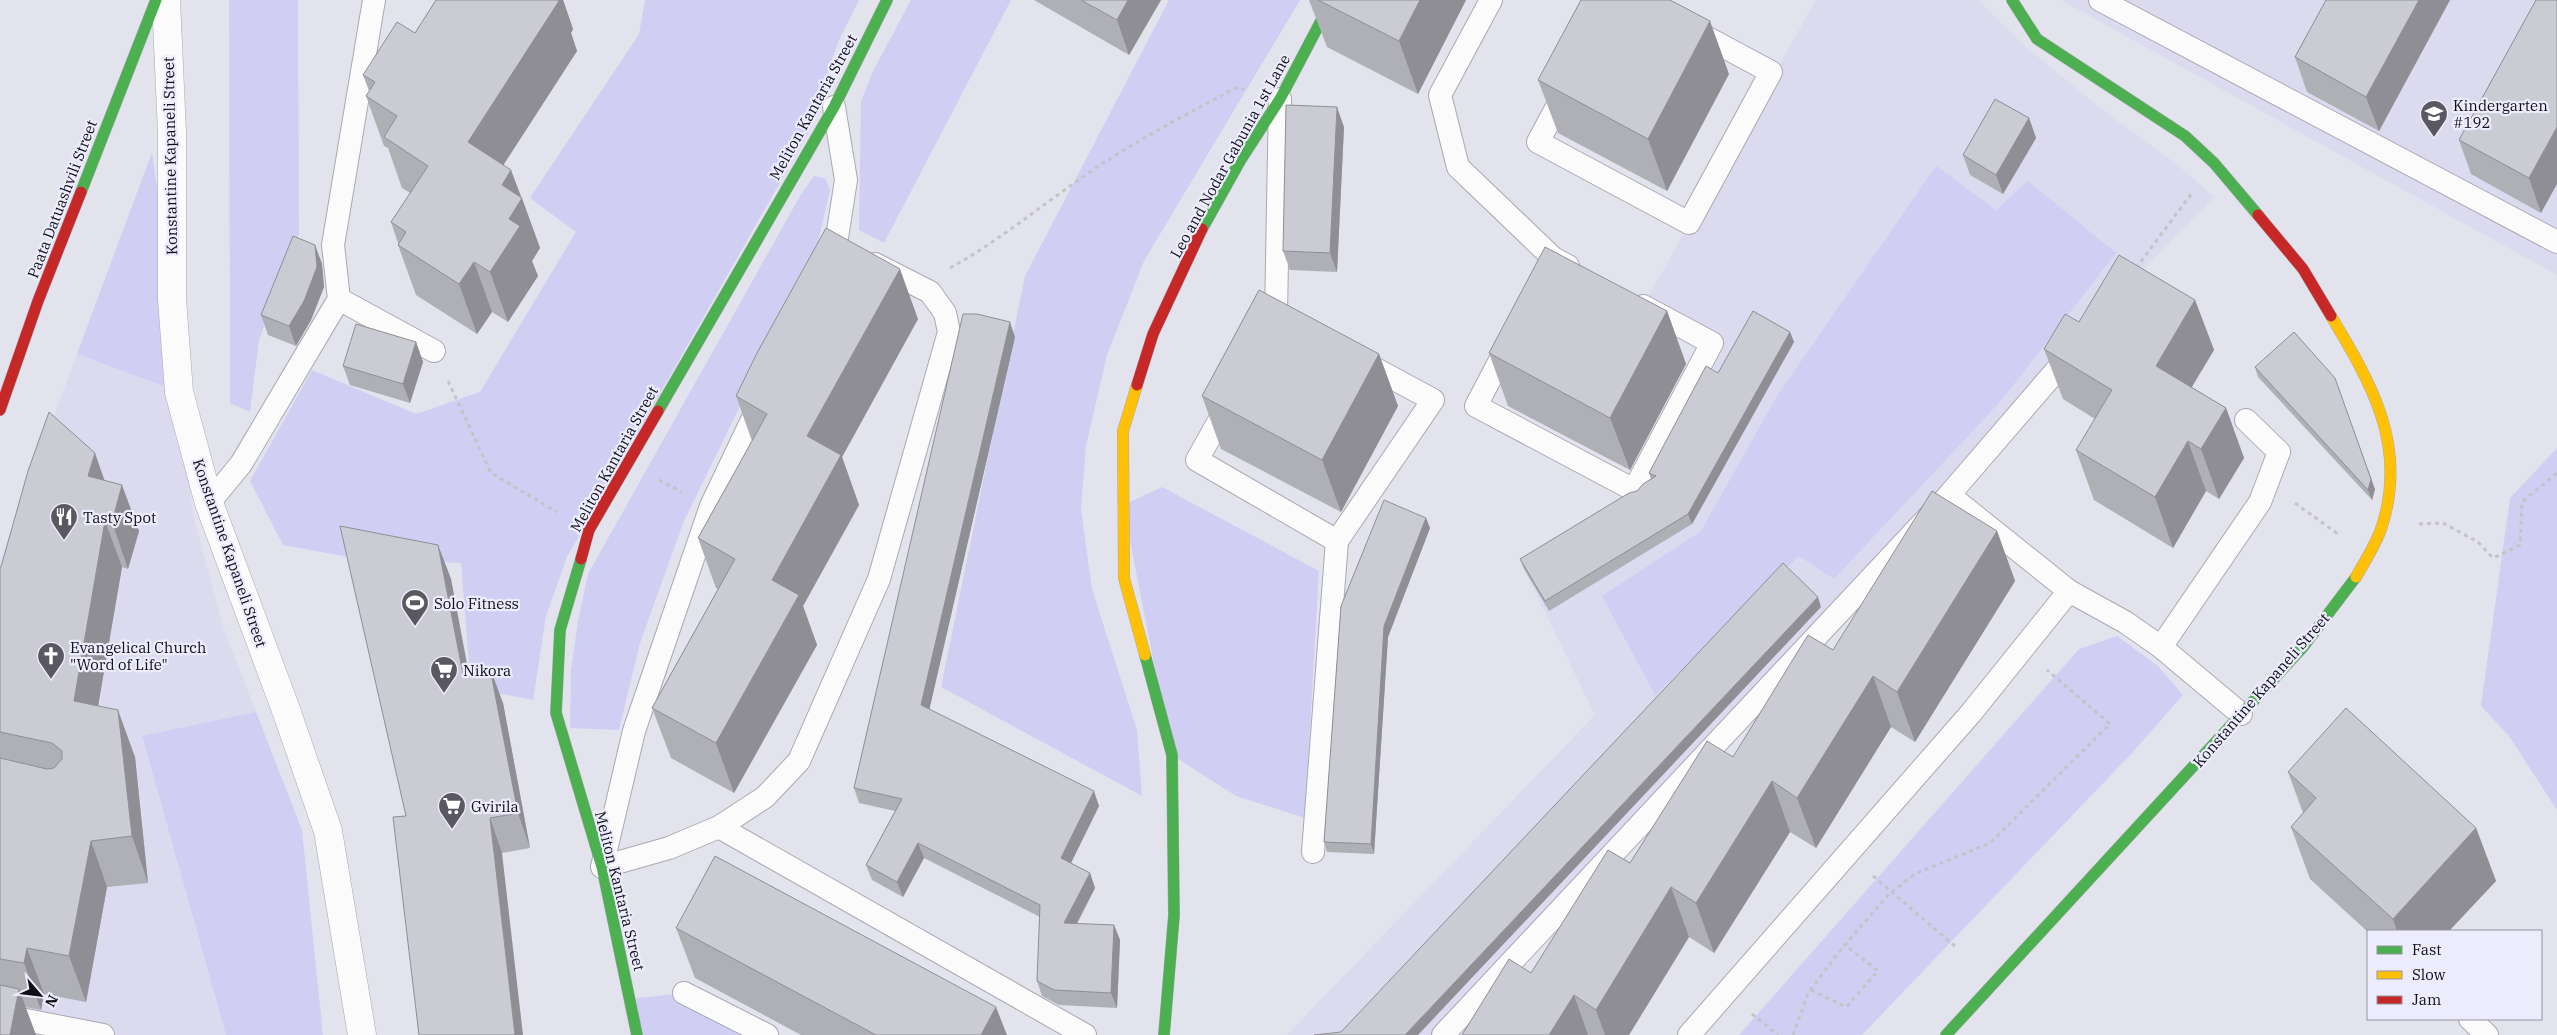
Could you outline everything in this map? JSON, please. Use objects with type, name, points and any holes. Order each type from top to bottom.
[{"type":"street","name":"Paata Datuashvili Street","points":[[0,410],[38,301],[156,0]]},
{"type":"street","name":"Konstantine Kapaneli Street","points":[[166,0],[172,132],[172,299],[178,392],[209,503],[286,710],[328,830],[362,1035]]},
{"type":"street","name":"Meliton Kantaria Street","points":[[637,1035],[602,867],[556,713],[560,630],[589,530],[834,107],[887,0]]},
{"type":"street","name":"Leo and Nodar Gabunia 1st Lane","points":[[1164,1035],[1174,915],[1172,755],[1124,578],[1123,431],[1153,334],[1202,230],[1240,161],[1280,99],[1332,0]]},
{"type":"street","name":"Konstantine Kapaneli Street","points":[[1946,1035],[2302,647],[2357,576],[2382,527],[2392,484],[2387,432],[2367,376],[2303,269],[2214,162],[2186,136],[2037,40],[2012,0]]},
{"type":"lane","points":[[209,503],[241,464],[339,299],[333,244],[374,0]]},
{"type":"lane","points":[[1491,0],[1440,95],[1458,167],[1549,267],[1586,276]]},
{"type":"lane","points":[[1574,75],[1538,142],[1689,223],[1771,72],[1637,0]]},
{"type":"lane","points":[[2100,0],[2557,242]]},
{"type":"lane","points":[[1257,350],[1285,320],[1280,99]]},
{"type":"lane","points":[[819,280],[836,244],[846,180],[834,107]]},
{"type":"lane","points":[[771,380],[711,506],[634,731],[602,867],[669,848],[719,826],[765,797],[799,761],[879,579],[949,332],[946,313],[930,292],[836,244]]},
{"type":"lane","points":[[1517,328],[1476,406],[1634,490],[1712,343],[1627,297]]},
{"type":"lane","points":[[339,299],[434,351]]},
{"type":"lane","points":[[1443,1035],[1949,495],[2085,336]]},
{"type":"lane","points":[[1313,852],[1337,541],[1433,400],[1337,348]]},
{"type":"lane","points":[[1239,384],[1198,460],[1337,541]]},
{"type":"lane","points":[[2161,647],[2260,502],[2280,452],[2246,420]]},
{"type":"lane","points":[[1949,495],[2069,591],[2125,622],[2161,647],[2241,714]]},
{"type":"lane","points":[[1689,1035],[1971,713],[2069,591]]},
{"type":"lane","points":[[719,826],[1085,1035]]},
{"type":"lane","points":[[684,993],[767,1035]]},
{"type":"lane","points":[[0,1015],[103,1035]]},
{"type":"lane","points":[[2471,1020],[2487,1035]]},
{"type":"path","points":[[949,268],[1000,239],[1080,178],[1120,152],[1235,88]]},
{"type":"path","points":[[2132,274],[2214,162]]},
{"type":"path","points":[[434,351],[491,474],[589,530]]},
{"type":"path","points":[[2382,527],[2443,523],[2478,542],[2492,558],[2520,544],[2522,502],[2557,473]]},
{"type":"path","points":[[2268,482],[2336,534]]},
{"type":"path","points":[[1793,1035],[1811,990],[1845,944],[1892,892],[1915,874],[1990,843],[2110,724],[2023,649]]},
{"type":"path","points":[[1848,854],[1956,947]]},
{"type":"path","points":[[1811,990],[1846,1007],[1878,972],[1845,944]]},
{"type":"shaded area","points":[[229,0],[298,0],[299,234],[259,340],[250,412],[230,403]]},
{"type":"shaded area","points":[[645,0],[859,0],[838,42],[807,135],[567,557],[546,616],[533,700],[471,688],[461,563],[348,557],[283,545],[250,481],[312,370],[416,414],[480,392],[576,232],[530,198],[639,34]]},
{"type":"shaded area","points":[[911,0],[1011,0],[884,243],[859,230],[861,101],[873,71]]},
{"type":"shaded area","points":[[1169,0],[1300,0],[1144,261],[1107,355],[1086,446],[1081,509],[1092,589],[1137,730],[1142,796],[941,687],[1025,276]]},
{"type":"shaded area","points":[[1816,0],[1978,0],[2027,48],[2109,115],[2174,162],[2214,197],[2139,274],[1441,1035],[1287,1035],[1595,715],[1524,569],[1634,490],[1712,343],[1643,306]]},
{"type":"shaded area","name":"Kindergarten #192","points":[[2064,0],[2557,0],[2557,275],[2063,1]]},
{"type":"shaded area","points":[[152,152],[172,299],[179,392],[77,354]]},
{"type":"shaded area","points":[[1936,166],[1996,210],[2028,181],[2116,253],[2000,402],[1834,579],[1799,556],[1655,695],[1602,596],[1701,531],[1777,396]]},
{"type":"shaded area","points":[[814,176],[825,178],[830,190],[816,251],[684,521],[640,643],[619,730],[570,728],[571,670],[578,621],[588,574],[800,196]]},
{"type":"shaded area","points":[[77,354],[179,392],[193,515],[224,630],[256,712],[142,737],[226,1035],[55,1035],[0,1026],[0,561]]},
{"type":"shaded area","points":[[2557,448],[2557,810],[2509,736],[2481,706],[2510,498]]},
{"type":"shaded area","points":[[1162,487],[1319,571],[1305,818],[1236,796],[1172,755],[1123,505]]},
{"type":"shaded area","points":[[2117,636],[2158,666],[2183,695],[2132,753],[1862,1035],[1739,1035],[2079,649]]},
{"type":"shaded area","points":[[256,712],[302,830],[323,1035],[226,1035],[142,736]]},
{"type":"shaded area","points":[[684,993],[767,1035],[637,1035],[630,999]]},
{"type":"building","points":[[436,0],[559,1],[468,142],[511,170],[502,185],[522,198],[509,219],[520,226],[490,272],[474,262],[459,284],[398,245],[406,232],[391,222],[428,166],[384,137],[397,116],[366,96],[375,82],[363,75],[397,22],[415,33]]},
{"type":"building","points":[[1081,0],[1128,0],[1117,20]]},
{"type":"building","points":[[1318,0],[1420,0],[1399,41]]},
{"type":"building","points":[[1581,0],[1670,0],[1710,21],[1648,139],[1538,80]]},
{"type":"building","points":[[2326,0],[2419,0],[2366,97],[2295,57]]},
{"type":"building","points":[[2536,0],[2557,0],[2557,127],[2529,178],[2459,140]]},
{"type":"building","points":[[1995,99],[2029,118],[1996,175],[1963,155]]},
{"type":"building","points":[[1286,105],[1337,107],[1330,253],[1283,251]]},
{"type":"building","points":[[826,228],[900,269],[807,436],[841,455],[772,580],[799,595],[716,743],[652,708],[735,559],[698,538],[767,414],[736,396],[757,353]]},
{"type":"building","points":[[293,236],[315,245],[317,267],[304,301],[289,326],[261,315]]},
{"type":"building","points":[[1545,247],[1667,311],[1610,418],[1489,353]]},
{"type":"building","points":[[2119,255],[2195,300],[2156,366],[2226,408],[2201,449],[2188,441],[2155,497],[2076,450],[2112,390],[2044,349],[2065,314],[2079,322]]},
{"type":"building","points":[[1259,290],[1379,354],[1322,460],[1202,396]]},
{"type":"building","points":[[1753,311],[1790,332],[1688,514],[1545,601],[1520,559],[1629,493],[1637,491],[1643,484],[1656,476],[1649,473],[1706,366],[1718,373]]},
{"type":"building","points":[[963,314],[977,314],[1010,322],[921,705],[1094,791],[1061,858],[1090,873],[1064,923],[1114,925],[1111,993],[1054,990],[1037,981],[1040,905],[918,843],[897,882],[866,865],[902,799],[854,788]]},
{"type":"building","points":[[356,324],[416,342],[403,384],[343,366]]},
{"type":"building","points":[[2294,332],[2335,378],[2371,479],[2368,490],[2255,367]]},
{"type":"building","points":[[49,412],[95,453],[88,476],[122,485],[112,522],[105,521],[74,701],[118,710],[132,836],[91,841],[69,956],[27,948],[24,963],[0,959],[0,758],[47,769],[54,768],[62,759],[62,751],[52,743],[0,732],[0,567],[28,471]]},
{"type":"building","points":[[1932,491],[1997,531],[1897,692],[1873,676],[1797,798],[1772,781],[1696,903],[1671,887],[1596,1010],[1574,995],[1549,1035],[1462,1035],[1509,959],[1531,973],[1608,850],[1630,863],[1707,741],[1733,757],[1808,635],[1833,650]]},
{"type":"building","points":[[1384,500],[1426,518],[1384,626],[1371,844],[1324,842],[1341,606]]},
{"type":"building","points":[[340,526],[438,545],[463,674],[490,668],[518,813],[490,818],[515,1035],[419,1035],[393,817],[406,816]]},
{"type":"building","points":[[1783,563],[1818,597],[1405,1035],[1314,1035],[1341,1032]]},
{"type":"building","points":[[2346,708],[2476,828],[2393,919],[2291,827],[2316,798],[2288,772]]},
{"type":"building","points":[[715,856],[996,1007],[981,1035],[876,1035],[676,928]]},
{"type":"building","points":[[0,985],[19,989],[10,1035],[0,1035]]},
{"type":"traffic: fast","points":[[81,192],[156,0]]},
{"type":"traffic: fast","points":[[658,411],[834,107],[887,0]]},
{"type":"traffic: fast","points":[[1202,229],[1240,161],[1280,99],[1332,0]]},
{"type":"traffic: fast","points":[[2012,0],[2037,39],[2185,136],[2214,163],[2258,215]]},
{"type":"traffic: fast","points":[[581,559],[560,630],[556,713],[602,867],[637,1035]]},
{"type":"traffic: fast","points":[[1946,1035],[2303,647],[2356,577]]},
{"type":"traffic: fast","points":[[1145,655],[1172,755],[1174,915],[1164,1035]]},
{"type":"traffic: slow","points":[[2331,316],[2372,391],[2388,442],[2391,468],[2389,496],[2382,526],[2374,545],[2356,577]]},
{"type":"traffic: slow","points":[[1137,385],[1123,431],[1124,578],[1145,655]]},
{"type":"traffic: jam","points":[[0,410],[38,301],[81,192]]},
{"type":"traffic: jam","points":[[2258,215],[2303,269],[2331,316]]},
{"type":"traffic: jam","points":[[1137,385],[1153,334],[1202,229]]},
{"type":"traffic: jam","points":[[581,559],[589,530],[658,411]]},
{"type":"place","name":"Kindergarten #192","points":[[2434,138]]},
{"type":"place","name":"Tasty Spot","points":[[64,541]]},
{"type":"place","name":"Solo Fitness","points":[[415,627]]},
{"type":"place","name":"Evangelical Church \"Word of Life\"","points":[[51,680]]},
{"type":"place","name":"Nikora","points":[[444,694]]},
{"type":"place","name":"Gvirila","points":[[452,830]]}]
